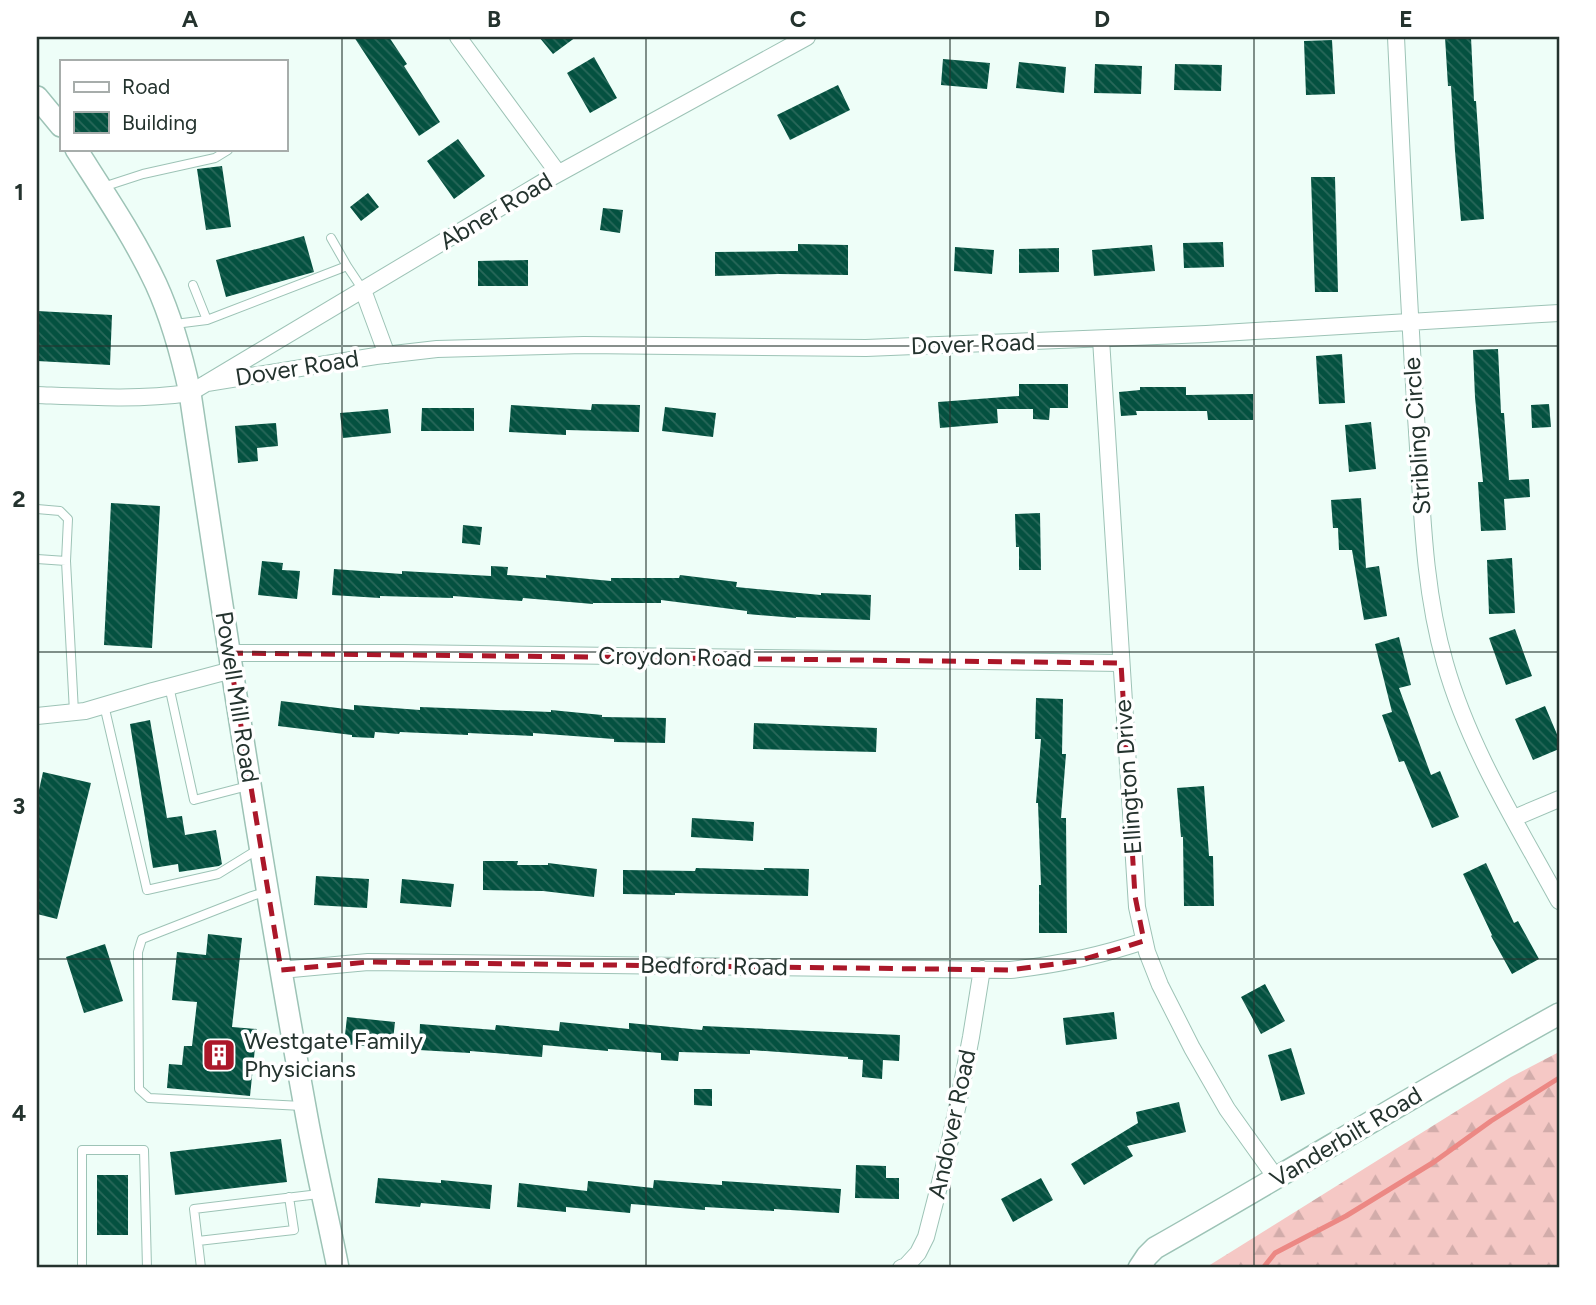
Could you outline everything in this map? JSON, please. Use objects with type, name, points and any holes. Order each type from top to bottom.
[{"type":"street","points":[[458,37],[558,173]]},
{"type":"street","name":"Abner Road","points":[[198,388],[558,173],[807,37]]},
{"type":"street","name":"Stribling Circle","points":[[1396,37],[1410,322],[1425,556],[1432,610],[1462,715],[1485,765],[1559,901]]},
{"type":"street","points":[[37,97],[60,125]]},
{"type":"street","name":"Powell Mill Road","points":[[77,150],[140,252],[157,286],[182,358],[198,388],[231,662],[305,1106],[338,1268]]},
{"type":"street","name":"Dover Road","points":[[363,290],[387,355]]},
{"type":"street","name":"Dover Road","points":[[37,395],[164,397],[198,388],[387,355],[437,349],[584,345],[866,348],[1219,334],[1559,313]]},
{"type":"street","name":"Ellington Drive","points":[[1101,339],[1135,896],[1144,941],[1160,985],[1192,1048],[1227,1109],[1277,1179]]},
{"type":"street","name":"Croydon Road","points":[[37,716],[85,711],[169,687],[231,662],[403,653],[1121,663]]},
{"type":"street","points":[[1514,818],[1559,799]]},
{"type":"street","name":"Bedford Road","points":[[281,970],[368,962],[1010,970],[1078,961],[1144,941]]},
{"type":"street","name":"Andover Road","points":[[901,1268],[918,1253],[926,1237],[958,1104],[982,969]]},
{"type":"street","name":"Vanderbilt Road","points":[[1139,1268],[1156,1248],[1559,1014]]},
{"type":"lane","points":[[100,188],[143,174],[215,158],[228,150]]},
{"type":"lane","points":[[331,238],[363,290]]},
{"type":"lane","points":[[172,324],[207,320],[346,266]]},
{"type":"lane","points":[[193,285],[207,320]]},
{"type":"lane","points":[[37,509],[60,511],[68,519],[66,561],[74,712]]},
{"type":"lane","points":[[37,559],[66,561]]},
{"type":"lane","points":[[169,687],[194,800],[251,786]]},
{"type":"lane","points":[[104,705],[147,890],[218,874],[261,848]]},
{"type":"lane","points":[[268,891],[142,939],[138,952],[139,1089],[149,1098],[305,1106]]},
{"type":"lane","points":[[82,1268],[82,1150],[144,1150],[147,1268]]},
{"type":"lane","points":[[201,1268],[194,1209],[323,1194]]},
{"type":"lane","points":[[198,1241],[294,1230],[289,1197]]},
{"type":"highlighted area","points":[[229,653],[1121,663],[1135,896],[1144,941],[1078,961],[1010,970],[368,962],[281,970]]},
{"type":"green space","points":[[1559,1052],[1559,1268],[1205,1268],[1511,1077]]},
{"type":"building","points":[[354,37],[389,37],[440,122],[419,136]]},
{"type":"building","points":[[539,37],[576,37],[553,54]]},
{"type":"building","points":[[1445,37],[1471,37],[1484,219],[1461,221]]},
{"type":"building","points":[[1332,40],[1335,94],[1306,95],[1304,41]]},
{"type":"building","points":[[594,57],[617,98],[590,113],[567,73]]},
{"type":"building","points":[[943,59],[990,63],[987,89],[941,85]]},
{"type":"building","points":[[1019,62],[1066,67],[1064,93],[1016,88]]},
{"type":"building","points":[[1095,64],[1142,66],[1141,94],[1094,93]]},
{"type":"building","points":[[1175,64],[1222,65],[1221,91],[1174,90]]},
{"type":"building","points":[[838,85],[850,110],[790,140],[777,115]]},
{"type":"building","points":[[458,139],[485,176],[454,199],[427,161]]},
{"type":"building","points":[[222,166],[231,227],[206,230],[197,169]]},
{"type":"building","points":[[1311,177],[1335,177],[1338,292],[1315,292]]},
{"type":"building","points":[[368,193],[379,207],[361,221],[350,207]]},
{"type":"building","points":[[603,208],[623,210],[620,233],[600,230]]},
{"type":"building","points":[[304,236],[314,272],[226,297],[216,260]]},
{"type":"building","points":[[1223,242],[1224,267],[1184,268],[1183,243]]},
{"type":"building","points":[[798,244],[848,245],[848,275],[715,276],[715,252],[798,251]]},
{"type":"building","points":[[1152,245],[1155,271],[1094,276],[1092,250]]},
{"type":"building","points":[[955,247],[994,250],[992,274],[954,271]]},
{"type":"building","points":[[1059,248],[1059,272],[1019,273],[1019,249]]},
{"type":"building","points":[[528,260],[528,286],[478,286],[478,261]]},
{"type":"building","points":[[37,311],[112,315],[110,365],[37,361]]},
{"type":"building","points":[[1498,349],[1501,413],[1504,413],[1509,480],[1529,479],[1530,497],[1504,499],[1506,530],[1481,531],[1478,482],[1483,482],[1473,350]]},
{"type":"building","points":[[1342,354],[1345,403],[1319,404],[1316,356]]},
{"type":"building","points":[[1019,384],[1068,384],[1068,408],[1050,408],[1049,420],[1033,419],[1033,409],[997,409],[998,423],[940,428],[938,402],[1019,396]]},
{"type":"building","points":[[1140,387],[1186,387],[1186,395],[1253,394],[1253,420],[1208,420],[1207,411],[1136,411],[1137,415],[1121,416],[1119,392],[1140,390]]},
{"type":"building","points":[[592,404],[640,405],[639,432],[566,430],[566,435],[509,432],[511,405],[591,410]]},
{"type":"building","points":[[1549,404],[1551,427],[1532,428],[1531,405]]},
{"type":"building","points":[[665,407],[716,413],[713,437],[662,431]]},
{"type":"building","points":[[422,408],[474,408],[474,431],[421,431]]},
{"type":"building","points":[[388,409],[391,433],[343,438],[340,413]]},
{"type":"building","points":[[1371,422],[1376,469],[1349,472],[1345,425]]},
{"type":"building","points":[[276,423],[278,446],[257,448],[258,461],[238,463],[235,426]]},
{"type":"building","points":[[1361,498],[1366,568],[1379,566],[1387,616],[1364,620],[1352,550],[1339,550],[1338,528],[1333,528],[1331,500]]},
{"type":"building","points":[[111,503],[160,506],[152,648],[104,645]]},
{"type":"building","points":[[1040,513],[1041,570],[1019,570],[1015,514]]},
{"type":"building","points":[[463,525],[482,527],[480,545],[462,543]]},
{"type":"building","points":[[1512,558],[1515,613],[1489,614],[1487,560]]},
{"type":"building","points":[[262,561],[283,563],[282,570],[300,571],[297,599],[258,595]]},
{"type":"building","points":[[491,566],[508,567],[507,575],[546,578],[546,575],[611,581],[611,578],[679,578],[680,575],[737,582],[736,587],[821,595],[871,595],[870,620],[747,614],[747,611],[661,600],[661,603],[593,604],[523,598],[522,601],[453,596],[380,598],[332,595],[334,569],[491,576]]},
{"type":"building","points":[[1515,629],[1532,676],[1506,685],[1489,638]]},
{"type":"building","points":[[1399,637],[1411,685],[1399,688],[1431,775],[1440,771],[1459,817],[1432,828],[1404,761],[1399,762],[1382,715],[1392,712],[1375,644]]},
{"type":"building","points":[[1036,698],[1063,699],[1062,754],[1066,754],[1061,818],[1066,818],[1067,933],[1039,933],[1041,885],[1036,803],[1041,739],[1035,739]]},
{"type":"building","points":[[281,701],[354,710],[354,705],[420,710],[420,707],[551,710],[602,717],[666,718],[665,743],[614,742],[614,739],[533,733],[533,736],[375,732],[374,738],[352,737],[278,726]]},
{"type":"building","points":[[1545,706],[1559,739],[1559,749],[1533,760],[1515,719]]},
{"type":"building","points":[[150,720],[167,818],[182,816],[185,835],[216,830],[222,864],[219,866],[179,872],[178,864],[153,868],[130,724]]},
{"type":"building","points":[[754,723],[877,728],[876,752],[753,749]]},
{"type":"building","points":[[43,772],[91,783],[57,919],[37,914],[37,799]]},
{"type":"building","points":[[1204,786],[1209,856],[1213,856],[1214,906],[1184,906],[1183,837],[1177,788]]},
{"type":"building","points":[[692,818],[754,822],[753,841],[691,837]]},
{"type":"building","points":[[483,861],[518,861],[517,865],[548,863],[597,869],[594,897],[543,891],[483,890]]},
{"type":"building","points":[[1486,863],[1514,923],[1518,921],[1539,959],[1512,974],[1491,936],[1463,874]]},
{"type":"building","points":[[696,868],[809,869],[808,896],[623,894],[623,870],[695,871]]},
{"type":"building","points":[[316,876],[369,879],[367,908],[314,905]]},
{"type":"building","points":[[402,879],[454,884],[451,907],[400,903]]},
{"type":"building","points":[[208,934],[242,938],[232,1027],[257,1029],[250,1096],[167,1088],[169,1064],[182,1065],[184,1046],[192,1046],[197,1002],[172,1000],[177,952],[206,955]]},
{"type":"building","points":[[105,944],[123,1001],[84,1013],[66,957]]},
{"type":"building","points":[[1265,984],[1285,1021],[1261,1034],[1241,997]]},
{"type":"building","points":[[1114,1012],[1117,1039],[1066,1045],[1063,1018]]},
{"type":"building","points":[[347,1017],[395,1022],[392,1049],[344,1044]]},
{"type":"building","points":[[560,1022],[629,1029],[629,1023],[702,1030],[703,1026],[900,1035],[899,1061],[883,1060],[882,1079],[862,1077],[863,1060],[750,1050],[750,1054],[679,1052],[678,1061],[661,1060],[661,1053],[543,1045],[542,1057],[419,1050],[420,1024],[495,1030],[496,1025],[559,1031]]},
{"type":"building","points":[[1291,1048],[1305,1094],[1281,1101],[1268,1055]]},
{"type":"building","points":[[694,1089],[712,1089],[712,1106],[694,1105]]},
{"type":"building","points":[[1179,1102],[1186,1132],[1127,1146],[1133,1156],[1084,1185],[1071,1164],[1138,1123],[1136,1112]]},
{"type":"building","points":[[281,1139],[287,1182],[175,1195],[170,1152]]},
{"type":"building","points":[[856,1165],[886,1166],[886,1178],[899,1178],[899,1199],[855,1198]]},
{"type":"building","points":[[97,1175],[128,1175],[128,1235],[97,1235]]},
{"type":"building","points":[[378,1178],[492,1185],[490,1209],[421,1203],[420,1207],[375,1203]]},
{"type":"building","points":[[1041,1178],[1053,1200],[1013,1222],[1001,1199]]},
{"type":"building","points":[[654,1180],[722,1185],[722,1181],[841,1189],[839,1213],[705,1207],[705,1210],[631,1204],[630,1213],[566,1207],[566,1212],[517,1207],[519,1183],[587,1191],[588,1181],[653,1188]]},
{"type":"waterway","points":[[1263,1268],[1275,1253],[1346,1216],[1434,1162],[1491,1121],[1559,1078]]},
{"type":"place","name":"Westgate Family Physicians","points":[[219,1055]]}]
